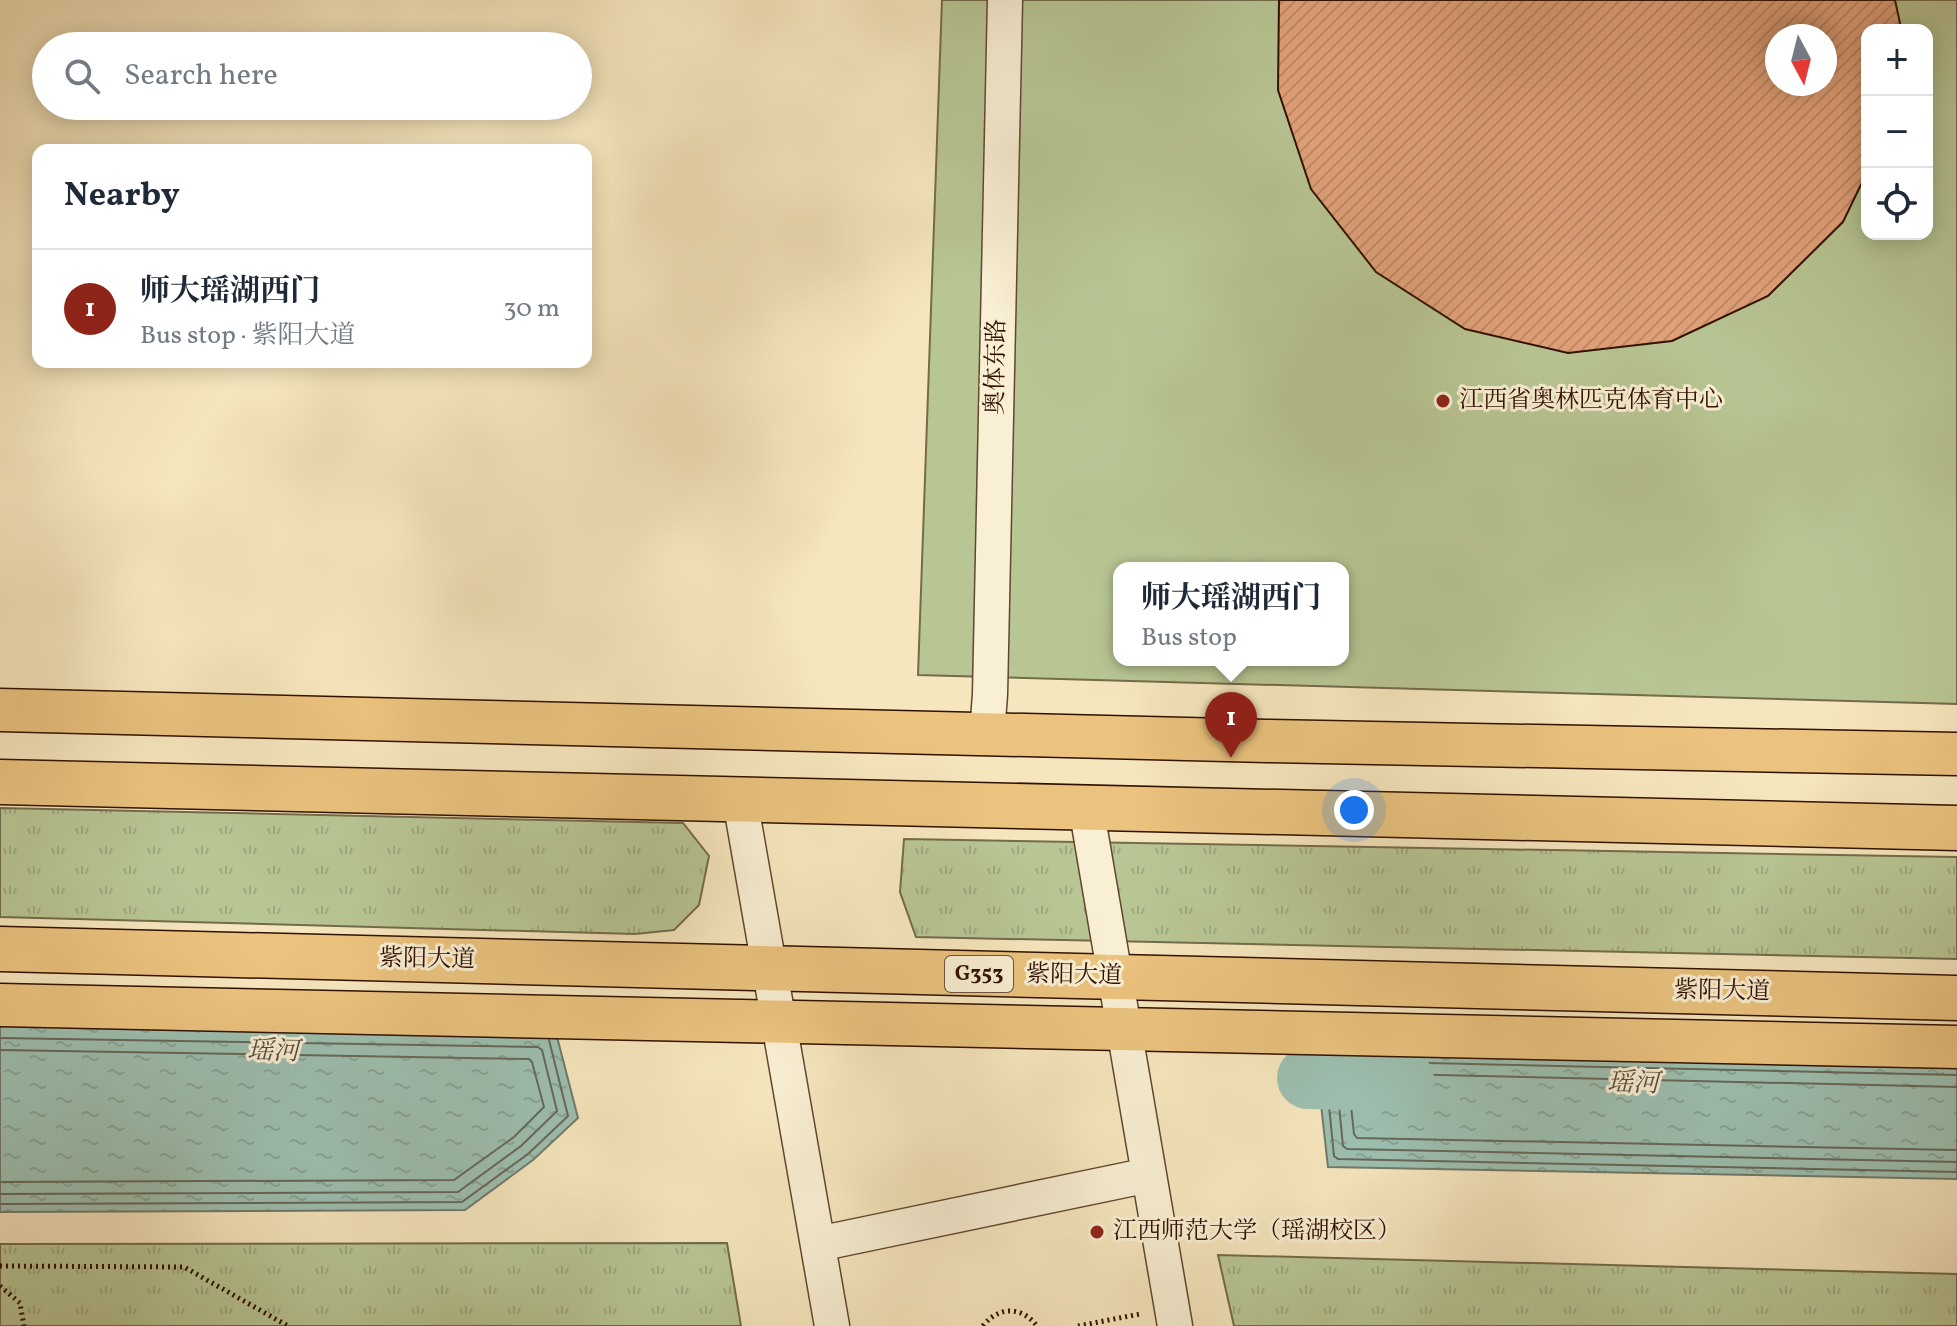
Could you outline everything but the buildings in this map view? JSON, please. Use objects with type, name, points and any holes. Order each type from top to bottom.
[{"type":"highway","points":[[0,782],[1957,828]]},
{"type":"highway","name":"紫阳大道","points":[[0,949],[1957,998]]},
{"type":"main road","points":[[0,710],[1957,754]]},
{"type":"main road","points":[[0,1005],[1957,1047]]},
{"type":"street","name":"奥体东路","points":[[987,734],[1005,0]]},
{"type":"street","points":[[740,800],[832,1326]]},
{"type":"street","points":[[1086,807],[1174,1316]]},
{"type":"street","points":[[818,1244],[1149,1175]]},
{"type":"path","points":[[0,1266],[184,1267],[288,1326]]},
{"type":"path","points":[[0,1286],[20,1303],[24,1326]]},
{"type":"path","points":[[983,1326],[995,1314],[1015,1311],[1025,1314],[1037,1326]]},
{"type":"path","points":[[1078,1326],[1174,1316]]},
{"type":"green space","name":"江西省奥林匹克体育中心","points":[[942,0],[1957,0],[1957,704],[918,675]]},
{"type":"green space","points":[[0,808],[683,823],[709,856],[699,905],[674,930],[635,934],[0,917]]},
{"type":"green space","points":[[904,839],[1957,857],[1957,959],[916,937],[900,892]]},
{"type":"green space","points":[[727,1243],[741,1326],[0,1326],[0,1244]]},
{"type":"green space","points":[[1218,1255],[1957,1274],[1957,1326],[1234,1326]]},
{"type":"water","points":[[0,1020],[555,1029],[578,1118],[533,1160],[465,1210],[0,1212]]},
{"type":"water","points":[[1314,1042],[1957,1057],[1957,1179],[1328,1167]]},
{"type":"waterway","name":"瑶河","points":[[1308,1078],[1403,1080]]},
{"type":"place","name":"江西省奥林匹克体育中心","points":[[1443,401]]},
{"type":"place","name":"师大瑶湖西门","points":[[1231,758]]},
{"type":"place","name":"江西师范大学（瑶湖校区）","points":[[1097,1232]]}]
